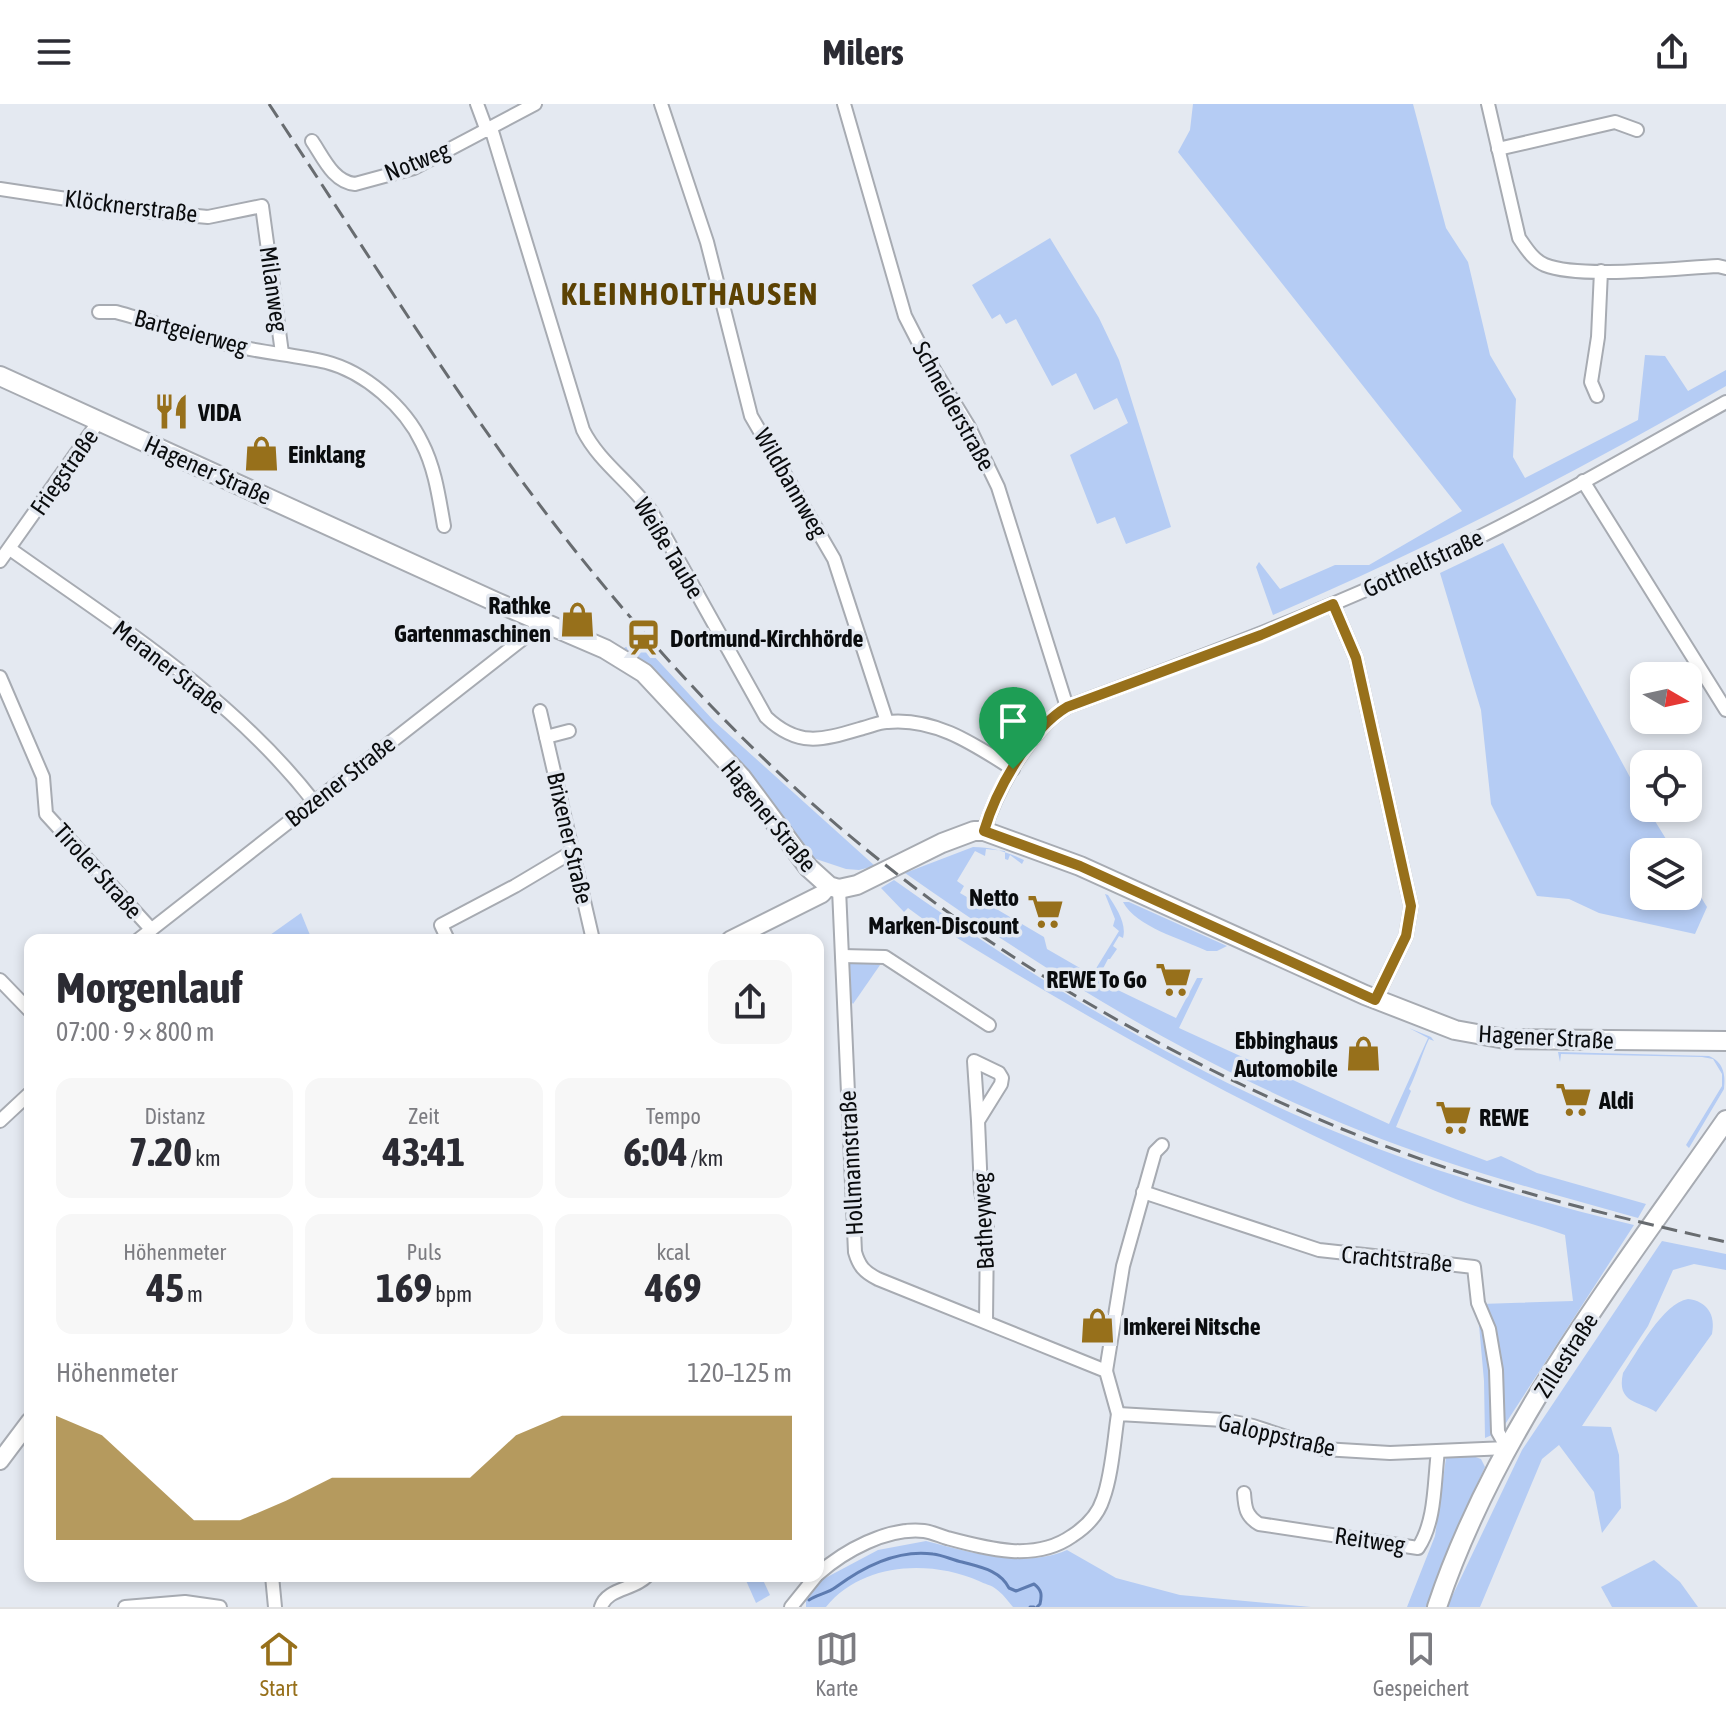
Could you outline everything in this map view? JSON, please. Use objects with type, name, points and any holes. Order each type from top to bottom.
[{"type":"main road","name":"Hagener Straße","points":[[0,376],[605,649],[644,673],[742,778],[808,867],[834,888],[877,877],[942,843],[974,831],[984,831],[1080,866],[1375,1000],[1434,1023],[1489,1037],[1726,1041]]},
{"type":"main road","points":[[1706,1041],[1726,1055]]},
{"type":"main road","name":"Zillestraße","points":[[1437,1607],[1474,1513],[1507,1448],[1555,1370],[1726,1120]]},
{"type":"street","name":"Weiße Taube","points":[[477,104],[489,129],[583,430],[592,448],[638,493],[651,511],[766,717],[781,732],[798,739],[816,740],[887,722],[918,724],[957,734],[1013,769]]},
{"type":"street","name":"Notweg","points":[[312,141],[337,177],[345,183],[355,184],[414,168],[535,104]]},
{"type":"street","name":"Wildbannweg","points":[[661,104],[707,242],[751,416],[834,559],[887,722]]},
{"type":"street","name":"Schneiderstraße","points":[[844,104],[905,316],[969,427],[998,487],[1067,707]]},
{"type":"street","points":[[1488,104],[1519,238],[1531,255],[1543,264],[1571,271],[1726,268]]},
{"type":"street","points":[[1498,149],[1615,122],[1637,130]]},
{"type":"street","name":"Klöcknerstraße","points":[[0,189],[208,217],[262,206]]},
{"type":"street","name":"Milanweg","points":[[262,206],[282,353],[330,363],[385,395],[408,420],[423,443],[436,483],[444,526]]},
{"type":"street","points":[[1597,396],[1591,382],[1598,337],[1601,271]]},
{"type":"street","name":"Bartgeierweg","points":[[99,312],[116,312],[237,346],[282,353]]},
{"type":"street","name":"Gotthelfstraße","points":[[984,831],[990,811],[1013,769],[1043,726],[1067,707],[1261,635],[1484,535],[1726,402]]},
{"type":"street","name":"Friegstraße","points":[[0,561],[99,421]]},
{"type":"street","points":[[1583,481],[1726,710]]},
{"type":"street","name":"Meraner Straße","points":[[10,549],[155,652],[205,692],[296,779],[314,802]]},
{"type":"street","points":[[1333,604],[1356,658],[1411,906],[1406,936],[1375,1000]]},
{"type":"street","name":"Bozener Straße","points":[[145,934],[543,623]]},
{"type":"street","name":"Tiroler Straße","points":[[0,677],[43,777],[46,814],[151,929]]},
{"type":"street","name":"Brixener Straße","points":[[540,711],[592,934]]},
{"type":"street","points":[[546,737],[569,731]]},
{"type":"street","points":[[445,934],[441,925],[572,852]]},
{"type":"street","points":[[742,934],[834,888]]},
{"type":"street","name":"Hollmannstraße","points":[[834,888],[842,956],[855,1252],[859,1265],[867,1274],[878,1279],[1106,1371]]},
{"type":"street","points":[[842,956],[885,957],[989,1025]]},
{"type":"street","points":[[0,980],[24,1005]]},
{"type":"street","points":[[0,1121],[24,1099]]},
{"type":"street","name":"Batheyweg","points":[[978,1121],[981,1191],[987,1226],[986,1322]]},
{"type":"street","points":[[824,1569],[839,1557],[894,1533],[924,1531],[989,1548],[1037,1551],[1059,1546],[1095,1517],[1104,1498],[1118,1414],[1106,1371],[1123,1266],[1155,1152],[1162,1145]]},
{"type":"street","name":"Crachtstraße","points":[[1143,1192],[1319,1250],[1474,1267],[1478,1303],[1489,1329],[1496,1370],[1498,1432],[1507,1448]]},
{"type":"street","name":"Galoppstraße","points":[[1118,1414],[1224,1420],[1323,1449],[1390,1453],[1507,1448]]},
{"type":"street","points":[[0,1461],[6,1443],[24,1426]]},
{"type":"street","name":"Reitweg","points":[[1244,1493],[1245,1509],[1250,1518],[1259,1524],[1418,1548],[1426,1536],[1429,1523],[1438,1451]]},
{"type":"street","points":[[273,1582],[275,1607]]},
{"type":"street","points":[[601,1607],[603,1599],[610,1594],[642,1582]]},
{"type":"street","points":[[791,1607],[811,1582]]},
{"type":"street","points":[[125,1607],[185,1602],[220,1607]]},
{"type":"shaded area","points":[[1193,104],[1413,104],[1446,228],[1468,262],[1490,355],[1516,399],[1513,457],[1525,478],[1638,420],[1645,355],[1665,356],[1688,391],[1726,370],[1726,386],[1503,507],[1273,615],[1256,567],[1259,562],[1280,589],[1335,565],[1369,565],[1462,511],[1178,152],[1190,130]]},
{"type":"shaded area","points":[[1050,238],[1099,318],[1119,360],[1171,527],[1126,544],[1115,517],[1097,524],[1070,455],[1128,423],[1117,398],[1094,410],[1076,373],[1052,386],[1016,319],[1006,324],[1000,314],[992,319],[972,285]]},
{"type":"shaded area","points":[[1503,543],[1630,777],[1630,822],[1656,822],[1665,838],[1630,838],[1630,910],[1702,910],[1702,899],[1707,907],[1695,934],[1599,913],[1569,899],[1537,896],[1491,804],[1481,710],[1440,573]]},
{"type":"shaded area","points":[[639,640],[714,721],[875,866],[846,869],[813,858],[739,763],[648,665],[622,649]]},
{"type":"shaded area","points":[[973,847],[998,850],[986,849],[985,856],[975,851],[957,881],[964,886],[960,893],[977,903],[981,896],[989,901],[988,904],[1044,937],[1047,949],[1092,975],[1119,931],[1113,926],[1115,919],[1105,894],[1108,895],[1120,916],[1124,932],[1123,938],[1119,936],[1113,946],[1117,949],[1097,980],[1176,1018],[1197,978],[1203,978],[1179,1028],[1389,1124],[1428,1038],[1409,1028],[1434,1041],[1429,1039],[1426,1045],[1396,1127],[1487,1161],[1501,1156],[1537,1173],[1646,1204],[1638,1218],[1429,1156],[1300,1105],[1183,1047],[1069,982],[905,873]]},
{"type":"shaded area","points":[[1005,852],[1024,860],[1022,864],[1010,855],[1008,860],[1005,859]]},
{"type":"shaded area","points":[[894,880],[1060,990],[1234,1086],[1356,1140],[1424,1165],[1634,1225],[1502,1429],[1481,1304],[1573,1301],[1565,1235],[1433,1190],[1302,1130],[1174,1064],[1048,993],[908,908],[904,912],[881,888]]},
{"type":"shaded area","points":[[1123,902],[1227,946],[1217,951],[1207,951],[1173,937],[1138,919]]},
{"type":"shaded area","points":[[301,913],[310,934],[271,934]]},
{"type":"shaded area","points":[[870,961],[880,965],[853,1004],[850,964]]},
{"type":"shaded area","points":[[1558,1052],[1709,1056],[1718,1062],[1722,1069],[1724,1089],[1689,1148],[1686,1145],[1722,1086],[1722,1074],[1713,1059],[1561,1054],[1560,1062]]},
{"type":"shaded area","points":[[1662,1241],[1726,1254],[1726,1270],[1694,1264],[1673,1270],[1648,1326],[1582,1426],[1611,1427],[1619,1455],[1621,1508],[1602,1533],[1594,1492],[1559,1445],[1542,1459],[1480,1607],[1447,1607],[1522,1450]]},
{"type":"shaded area","points":[[1688,1299],[1709,1310],[1713,1321],[1712,1334],[1656,1412],[1626,1396],[1623,1373],[1660,1319],[1669,1309]]},
{"type":"shaded area","points":[[1479,1325],[1484,1325],[1491,1357],[1494,1430],[1492,1435],[1485,1438],[1484,1381]]},
{"type":"shaded area","points":[[1467,1454],[1481,1459],[1485,1467],[1426,1607],[1407,1607],[1435,1536],[1446,1458]]},
{"type":"shaded area","points":[[926,1541],[996,1557],[1033,1558],[1067,1550],[1116,1578],[1180,1595],[1311,1607],[1013,1607],[990,1586],[960,1574],[919,1568],[878,1573],[841,1592],[826,1607],[806,1607],[806,1598],[814,1584],[824,1582],[824,1579],[878,1550]]},
{"type":"shaded area","points":[[1654,1560],[1680,1582],[1698,1607],[1612,1607],[1601,1587]]},
{"type":"shaded area","points":[[747,1582],[764,1582],[770,1595],[756,1603]]},
{"type":"waterway","points":[[809,1600],[881,1561],[920,1553],[940,1555],[989,1570],[1016,1591],[1034,1584],[1041,1595],[1037,1607]]},
{"type":"railway","points":[[269,104],[454,385],[573,548],[644,633],[719,714],[799,792],[883,863],[943,909],[1074,995],[1144,1035],[1286,1105],[1429,1162],[1502,1186],[1726,1242]]},
{"type":"place","name":"VIDA","points":[[172,412]]},
{"type":"place","name":"Einklang","points":[[262,454]]},
{"type":"place","name":"Rathke Gartenmaschinen","points":[[577,619]]},
{"type":"place","name":"Dortmund-Kirchhörde","points":[[644,638]]},
{"type":"place","name":"Netto Marken-Discount","points":[[1045,911]]},
{"type":"place","name":"REWE To Go","points":[[1173,979]]},
{"type":"place","name":"Ebbinghaus Automobile","points":[[1364,1054]]},
{"type":"place","name":"Aldi","points":[[1573,1100]]},
{"type":"place","name":"REWE","points":[[1453,1117]]},
{"type":"place","name":"Imkerei Nitsche","points":[[1097,1326]]},
{"type":"district","name":"KLEINHOLTHAUSEN","points":[[690,293]]},
{"type":"route","points":[[1333,604],[1356,658],[1411,906],[1406,936],[1375,1000],[1080,866],[984,831],[990,811],[1013,769],[1043,726],[1067,707],[1261,635],[1333,604]]}]
